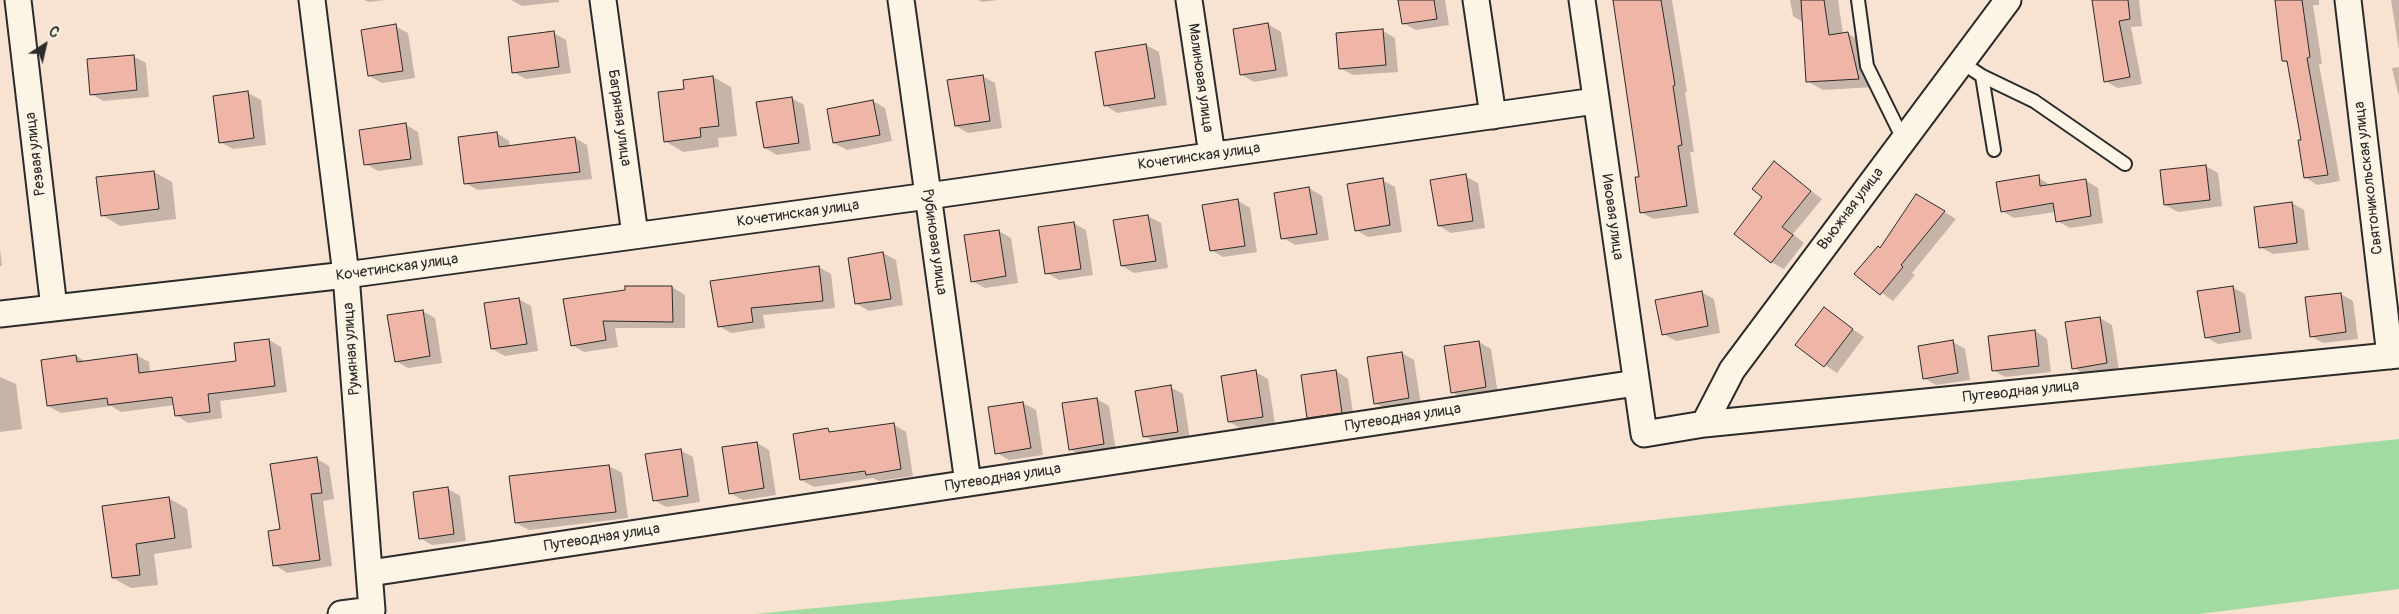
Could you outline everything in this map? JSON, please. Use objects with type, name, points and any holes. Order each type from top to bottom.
[{"type":"street","name":"Резвая улица","points":[[18,0],[54,308]]},
{"type":"street","name":"Румяная улица","points":[[312,0],[346,275],[372,610],[341,614]]},
{"type":"street","name":"Багряная улица","points":[[603,0],[635,235]]},
{"type":"street","name":"Рубиновая улица","points":[[900,0],[968,483]]},
{"type":"street","name":"Малиновая улица","points":[[1189,0],[1212,156]]},
{"type":"street","points":[[1476,0],[1492,116]]},
{"type":"street","name":"Ивовая улица","points":[[1582,0],[1644,434]]},
{"type":"street","name":"Вьюжная улица","points":[[1704,424],[1732,370],[2008,0]]},
{"type":"street","name":"Святоникольская улица","points":[[2348,0],[2395,356]]},
{"type":"street","name":"Кочетинская улица","points":[[0,314],[346,275],[928,196],[1595,101]]},
{"type":"street","name":"Путеводная улица","points":[[1644,434],[1704,424],[2395,356]]},
{"type":"street","name":"Путеводная улица","points":[[370,573],[1636,383]]},
{"type":"lane","points":[[1858,0],[1867,66],[1903,139]]},
{"type":"lane","points":[[1960,62],[1982,76],[2034,101],[2125,164]]},
{"type":"lane","points":[[1982,76],[1994,150]]},
{"type":"green space","points":[[2399,439],[2399,589],[2199,614],[755,614],[1072,583]]},
{"type":"building","points":[[1398,0],[1434,0],[1437,19],[1402,24]]},
{"type":"building","points":[[1613,0],[1661,0],[1675,85],[1673,86],[1682,145],[1678,146],[1687,206],[1640,213],[1635,177],[1639,177]]},
{"type":"building","points":[[1801,0],[1824,0],[1829,35],[1848,32],[1859,79],[1806,82]]},
{"type":"building","points":[[2092,0],[2128,0],[2130,19],[2119,21],[2130,77],[2104,82]]},
{"type":"building","points":[[2275,0],[2302,0],[2310,57],[2307,58],[2328,175],[2304,178],[2298,140],[2301,140],[2287,61],[2282,61]]},
{"type":"building","points":[[1268,23],[1276,70],[1240,75],[1233,29]]},
{"type":"building","points":[[396,24],[403,71],[368,76],[361,30]]},
{"type":"building","points":[[1383,29],[1386,65],[1339,69],[1336,33]]},
{"type":"building","points":[[554,31],[559,67],[512,73],[508,37]]},
{"type":"building","points":[[1146,44],[1155,98],[1104,106],[1095,52]]},
{"type":"building","points":[[134,55],[137,90],[90,95],[87,59]]},
{"type":"building","points":[[983,75],[990,121],[955,126],[947,80]]},
{"type":"building","points":[[713,76],[719,126],[700,128],[701,137],[664,142],[658,92],[684,89],[683,80]]},
{"type":"building","points":[[248,91],[254,138],[219,143],[213,96]]},
{"type":"building","points":[[792,97],[799,143],[764,148],[756,102]]},
{"type":"building","points":[[873,100],[880,135],[833,143],[827,109]]},
{"type":"building","points":[[406,123],[411,159],[364,165],[359,130]]},
{"type":"building","points":[[497,132],[499,147],[575,137],[580,172],[464,184],[458,137]]},
{"type":"building","points":[[1774,161],[1811,191],[1782,227],[1793,235],[1771,263],[1734,234],[1762,197],[1752,189]]},
{"type":"building","points":[[2206,165],[2210,200],[2164,205],[2160,170]]},
{"type":"building","points":[[154,171],[159,209],[101,216],[96,177]]},
{"type":"building","points":[[1466,174],[1473,221],[1438,226],[1430,180]]},
{"type":"building","points":[[2039,175],[2040,186],[2086,179],[2091,216],[2056,222],[2053,203],[2001,212],[1996,182]]},
{"type":"building","points":[[1383,178],[1390,225],[1355,231],[1347,184]]},
{"type":"building","points":[[1309,187],[1317,234],[1281,239],[1274,193]]},
{"type":"building","points":[[1916,194],[1945,211],[1901,265],[1903,267],[1880,295],[1854,274],[1878,246],[1880,248]]},
{"type":"building","points":[[1238,199],[1245,246],[1210,251],[1202,205]]},
{"type":"building","points":[[2292,202],[2297,243],[2259,248],[2254,207]]},
{"type":"building","points":[[1148,215],[1156,261],[1121,266],[1113,220]]},
{"type":"building","points":[[1074,222],[1081,269],[1045,274],[1038,227]]},
{"type":"building","points":[[999,230],[1006,276],[971,282],[964,235]]},
{"type":"building","points":[[883,252],[891,299],[855,304],[848,258]]},
{"type":"building","points":[[819,266],[823,301],[751,308],[753,322],[718,327],[710,281]]},
{"type":"building","points":[[625,286],[672,286],[673,322],[603,321],[606,340],[571,346],[563,299],[625,290]]},
{"type":"building","points":[[2233,286],[2240,332],[2205,338],[2197,291]]},
{"type":"building","points":[[1702,291],[1708,326],[1662,335],[1655,300]]},
{"type":"building","points":[[2341,293],[2346,332],[2310,337],[2305,297]]},
{"type":"building","points":[[519,298],[527,344],[491,349],[484,303]]},
{"type":"building","points":[[1824,307],[1853,329],[1824,367],[1795,345]]},
{"type":"building","points":[[423,310],[430,356],[395,362],[387,315]]},
{"type":"building","points":[[2100,317],[2107,363],[2072,369],[2065,322]]},
{"type":"building","points":[[2035,330],[2039,366],[1992,371],[1988,336]]},
{"type":"building","points":[[269,339],[275,386],[208,394],[210,412],[175,416],[172,397],[108,405],[107,398],[47,406],[41,360],[76,355],[77,362],[137,354],[139,373],[236,361],[234,343]]},
{"type":"building","points":[[1953,340],[1958,373],[1923,379],[1918,346]]},
{"type":"building","points":[[1479,341],[1486,387],[1451,393],[1444,346]]},
{"type":"building","points":[[1402,352],[1409,398],[1374,404],[1367,357]]},
{"type":"building","points":[[1256,370],[1263,417],[1228,422],[1221,376]]},
{"type":"building","points":[[1336,370],[1342,413],[1307,418],[1301,375]]},
{"type":"building","points":[[1171,385],[1178,432],[1143,437],[1135,391]]},
{"type":"building","points":[[1097,398],[1104,444],[1069,450],[1062,403]]},
{"type":"building","points":[[1023,402],[1031,448],[995,454],[988,407]]},
{"type":"building","points":[[894,423],[901,469],[866,475],[865,471],[800,480],[793,434],[828,428],[829,432]]},
{"type":"building","points":[[757,442],[764,488],[729,494],[722,447]]},
{"type":"building","points":[[681,449],[688,496],[653,501],[645,454]]},
{"type":"building","points":[[317,457],[322,493],[311,494],[320,560],[273,566],[268,531],[280,529],[270,464]]},
{"type":"building","points":[[609,465],[616,512],[515,523],[509,476]]},
{"type":"building","points":[[448,487],[454,534],[419,539],[413,492]]},
{"type":"building","points":[[169,497],[175,538],[136,544],[140,575],[112,578],[102,506]]}]
